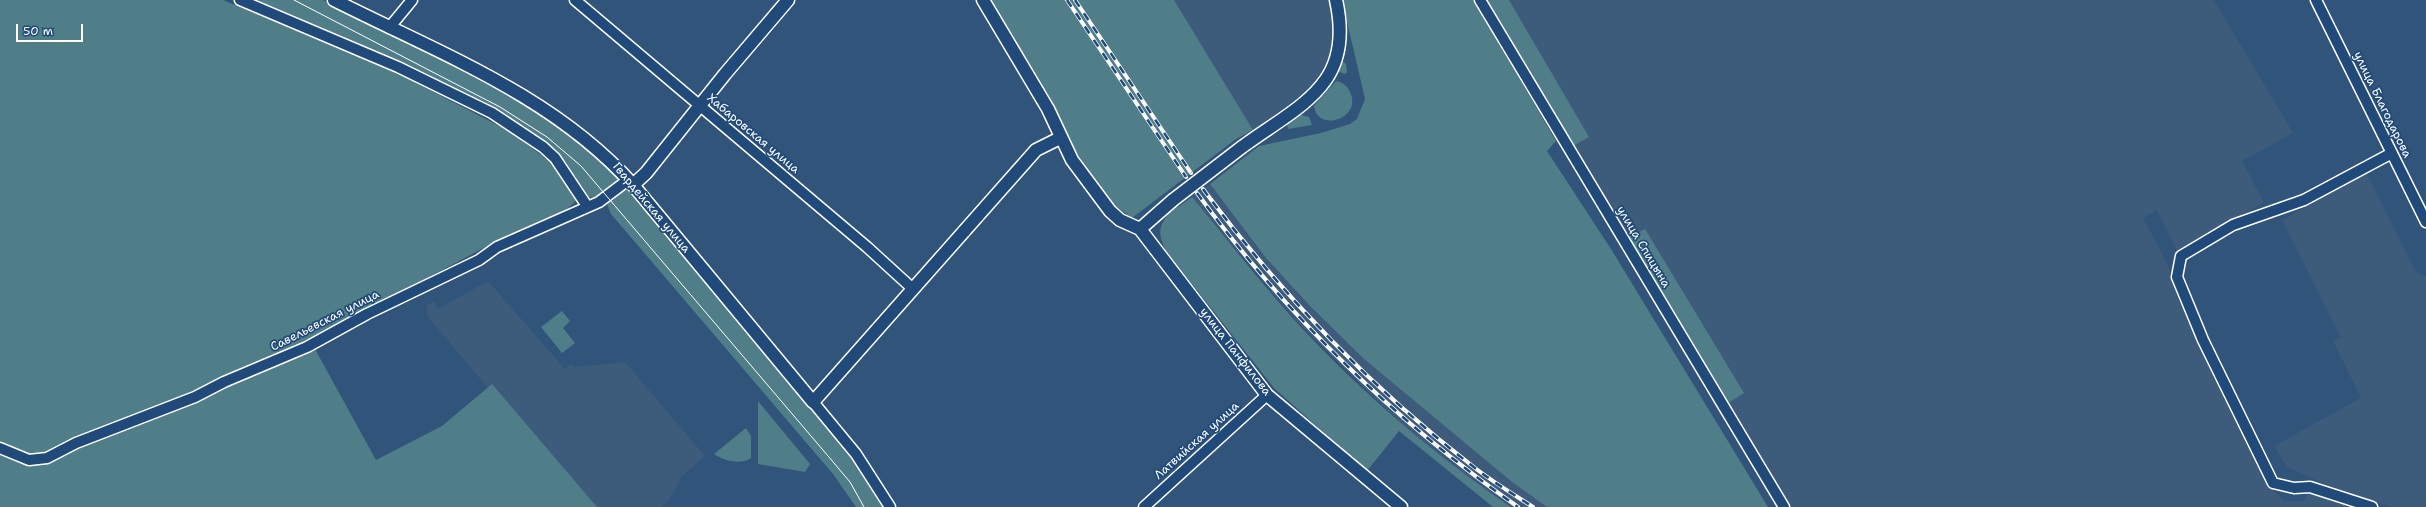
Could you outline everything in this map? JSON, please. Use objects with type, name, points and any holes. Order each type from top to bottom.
[{"type":"main road","name":"Гвардейская улица","points":[[334,0],[508,86],[573,127],[605,156],[631,183],[813,402]]},
{"type":"main road","points":[[631,183],[646,173],[699,106],[788,0]]},
{"type":"main road","points":[[984,0],[1048,109],[1060,138],[1072,160],[1110,211],[1120,220],[1140,228],[1173,200],[1242,147],[1305,102],[1331,74],[1337,57],[1340,38],[1340,19],[1336,0]]},
{"type":"main road","points":[[813,402],[1036,150],[1060,138]]},
{"type":"main road","name":"улица Панфилова","points":[[1140,228],[1267,395],[1401,507]]},
{"type":"street","points":[[240,0],[398,67],[492,113],[543,147],[555,158],[587,206]]},
{"type":"street","points":[[389,28],[412,0]]},
{"type":"street","name":"Хабаровская улица","points":[[575,0],[868,247],[913,289]]},
{"type":"street","name":"улица Спицына","points":[[1480,0],[1784,507]]},
{"type":"street","name":"улица Благодарова","points":[[2316,0],[2426,222]]},
{"type":"street","points":[[2372,507],[2310,487],[2294,488],[2273,483],[2203,340],[2177,277],[2181,256],[2234,225],[2304,200],[2392,153]]},
{"type":"street","name":"Савельевская улица","points":[[0,448],[29,460],[47,458],[76,443],[195,397],[224,382],[307,347],[367,314],[479,260],[497,247],[599,202],[631,183]]},
{"type":"street","name":"Латвийская улица","points":[[1144,507],[1267,395]]},
{"type":"street","name":"Гвардейская улица","points":[[813,402],[856,454],[890,507]]},
{"type":"shaded area","points":[[1174,0],[1330,0],[1334,17],[1331,50],[1317,79],[1304,93],[1253,130]]},
{"type":"shaded area","points":[[1509,0],[2214,0],[2293,133],[2242,161],[2264,202],[2178,253],[2157,210],[2143,218],[2168,265],[2177,297],[2218,386],[2268,484],[2284,501],[2304,501],[2309,491],[2360,507],[1790,507],[1573,146],[1588,137]]},
{"type":"shaded area","points":[[2366,173],[2416,272],[2426,276],[2426,507],[2391,507],[2343,492],[2287,467],[2274,446],[2361,398],[2333,341],[2341,337],[2282,220]]},
{"type":"shaded area","points":[[1210,184],[1266,258],[1311,307],[1364,359],[1512,482],[1547,507],[1511,507],[1470,479],[1403,426],[1298,323],[1192,197]]},
{"type":"shaded area","points":[[488,281],[565,369],[571,364],[575,367],[625,362],[705,456],[682,476],[668,502],[661,507],[597,507],[492,385],[488,388],[428,317],[426,306],[434,301],[438,309]]},
{"type":"green space","points":[[0,0],[223,0],[395,72],[507,130],[551,162],[578,199],[567,209],[495,242],[310,340],[376,460],[442,426],[492,384],[597,507],[0,507]]},
{"type":"green space","points":[[237,0],[323,0],[506,91],[570,131],[602,157],[618,177],[617,181],[610,189],[601,195],[587,197],[562,163],[497,117]]},
{"type":"green space","points":[[990,0],[1174,0],[1253,130],[1236,139],[1132,218],[1115,206],[1075,151],[1053,106]]},
{"type":"green space","points":[[1342,0],[1473,0],[1556,141],[1547,151],[1611,249],[1768,507],[1547,507],[1512,482],[1364,359],[1311,307],[1266,258],[1210,184],[1259,146],[1321,133],[1350,124],[1357,119],[1365,99]]},
{"type":"green space","points":[[1486,0],[1509,0],[1589,137],[1573,146]]},
{"type":"green space","points":[[1341,60],[1346,64],[1347,72],[1345,74],[1337,71]]},
{"type":"green space","points":[[1336,81],[1348,88],[1352,101],[1350,109],[1345,115],[1330,121],[1323,119],[1317,114],[1314,106]]},
{"type":"green space","points":[[1301,115],[1309,117],[1312,125],[1288,129],[1287,124]]},
{"type":"green space","points":[[625,189],[631,191],[852,457],[885,507],[856,507],[833,474],[611,214],[607,204],[618,193]]},
{"type":"green space","points":[[1192,197],[1257,277],[1321,349],[1372,398],[1426,444],[1482,487],[1511,507],[1493,507],[1399,431],[1367,471],[1274,388],[1166,251],[1160,231],[1163,221],[1176,205],[1178,207]]},
{"type":"green space","points":[[1645,229],[1744,393],[1728,403],[1628,238]]},
{"type":"green space","points":[[562,311],[570,321],[563,328],[575,343],[562,353],[541,327]]},
{"type":"green space","points":[[758,401],[810,464],[805,472],[758,464]]},
{"type":"green space","points":[[746,428],[751,436],[751,458],[738,462],[723,459],[714,454]]},
{"type":"tram line","points":[[294,0],[500,107],[547,137],[581,166],[850,482],[864,507]]},
{"type":"railway","points":[[1067,0],[1186,177]]},
{"type":"railway","points":[[1075,0],[1191,173]]},
{"type":"railway","points":[[1203,189],[1233,228],[1296,302],[1329,338],[1364,372],[1437,438],[1475,468],[1533,507]]},
{"type":"railway","points":[[1197,193],[1231,238],[1267,281],[1345,364],[1428,439],[1518,507]]}]
